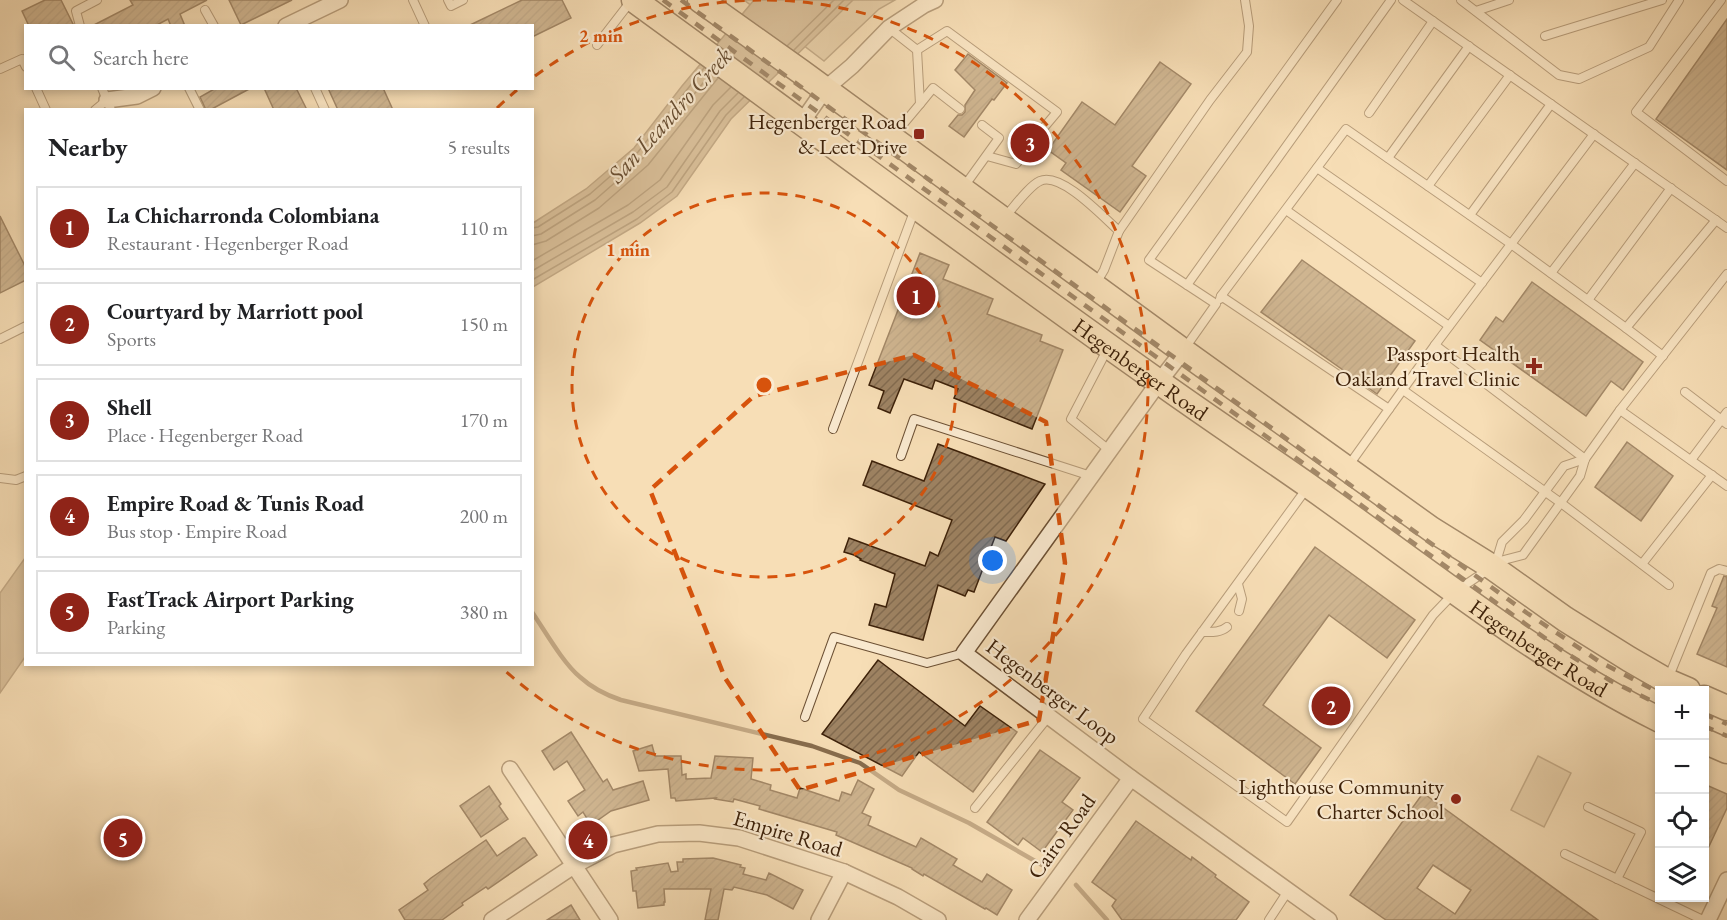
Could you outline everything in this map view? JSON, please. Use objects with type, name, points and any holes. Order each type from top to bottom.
[{"type":"main road","name":"Hegenberger Road","points":[[633,0],[1159,382],[1456,591],[1576,674],[1655,718]]},
{"type":"main road","name":"Hegenberger Road","points":[[709,6],[1431,529],[1494,565],[1565,619],[1678,686]]},
{"type":"main road","points":[[1709,700],[1727,708]]},
{"type":"main road","points":[[1709,743],[1727,751]]},
{"type":"street","points":[[802,122],[825,88],[854,64],[889,28],[935,0]]},
{"type":"street","points":[[290,24],[330,2]]},
{"type":"street","points":[[104,102],[137,96],[149,90]]},
{"type":"street","name":"Hegenberger Loop","points":[[1183,351],[964,653],[1131,778],[1329,920]]},
{"type":"street","points":[[510,769],[610,920]]},
{"type":"street","name":"Cairo Road","points":[[1027,920],[1131,778]]},
{"type":"street","name":"Empire Road","points":[[492,920],[575,865],[613,845],[658,834],[699,833],[739,838],[844,872],[898,897],[938,920]]},
{"type":"street","points":[[819,920],[844,872]]},
{"type":"street","points":[[1708,920],[1727,880]]},
{"type":"lane","points":[[79,24],[76,11],[97,0]]},
{"type":"lane","points":[[413,0],[424,24]]},
{"type":"lane","points":[[448,0],[451,6],[463,0]]},
{"type":"lane","points":[[597,45],[633,0]]},
{"type":"lane","points":[[1094,286],[1104,270],[1119,231],[1210,100],[1247,52],[1249,26],[1245,0]]},
{"type":"lane","points":[[1216,304],[1149,260],[1337,0]]},
{"type":"lane","points":[[1187,285],[1391,0]]},
{"type":"lane","points":[[1403,0],[1727,228]]},
{"type":"lane","points":[[1461,0],[1559,75],[1578,79],[1649,47],[1679,0]]},
{"type":"lane","points":[[1476,11],[1509,0]]},
{"type":"lane","points":[[1545,36],[1662,0]]},
{"type":"lane","points":[[1721,0],[1636,112],[1727,181]]},
{"type":"lane","points":[[206,10],[213,24]]},
{"type":"lane","points":[[1368,113],[1434,21]]},
{"type":"lane","points":[[889,28],[917,50],[920,104]]},
{"type":"lane","points":[[917,50],[947,30],[1057,112],[1041,131]]},
{"type":"lane","points":[[1388,158],[1469,46]]},
{"type":"lane","points":[[0,69],[22,59],[24,63]]},
{"type":"lane","points":[[1428,186],[1510,75]]},
{"type":"lane","points":[[892,137],[933,88],[960,109]]},
{"type":"lane","points":[[37,90],[45,108]]},
{"type":"lane","points":[[190,90],[199,108]]},
{"type":"lane","points":[[316,90],[324,108]]},
{"type":"lane","points":[[1470,215],[1551,104]]},
{"type":"lane","points":[[963,190],[999,138],[982,125]]},
{"type":"lane","points":[[1183,351],[1221,296],[1346,129],[1512,244],[1663,356]]},
{"type":"lane","points":[[1347,468],[1449,326],[1594,134]]},
{"type":"lane","points":[[987,156],[1016,164],[1023,155]]},
{"type":"lane","points":[[1551,273],[1635,163]]},
{"type":"lane","points":[[1317,168],[1482,283]]},
{"type":"lane","points":[[1003,219],[1035,184],[1052,178],[1091,205],[1119,231]]},
{"type":"lane","points":[[1588,300],[1671,188]]},
{"type":"lane","points":[[834,429],[916,205]]},
{"type":"lane","points":[[1286,210],[1449,326]]},
{"type":"lane","points":[[1626,328],[1716,220]]},
{"type":"lane","points":[[1309,486],[1186,654],[1143,719],[1287,822],[1433,615],[1456,591],[1494,565],[1523,555],[1580,476],[1585,459],[1620,410],[1727,274]]},
{"type":"lane","points":[[1221,296],[1389,410]]},
{"type":"lane","points":[[0,339],[24,327]]},
{"type":"lane","points":[[1435,345],[1585,459]]},
{"type":"lane","points":[[1109,450],[1071,419],[1110,346]]},
{"type":"lane","points":[[1403,390],[1561,503],[1668,585]]},
{"type":"lane","points":[[1685,392],[1724,422]]},
{"type":"lane","points":[[1620,410],[1727,486]]},
{"type":"lane","points":[[1691,460],[1724,422],[1727,412]]},
{"type":"lane","points":[[901,456],[914,419],[1091,476]]},
{"type":"lane","points":[[1494,565],[1502,542],[1524,520],[1564,466],[1585,459]]},
{"type":"lane","points":[[1642,564],[1712,475]]},
{"type":"lane","points":[[0,478],[16,480],[24,477]]},
{"type":"lane","points":[[1678,686],[1711,573],[1719,568],[1727,571]]},
{"type":"lane","points":[[1238,584],[1242,599],[1239,611]]},
{"type":"lane","points":[[1202,632],[1215,632],[1227,627]]},
{"type":"lane","points":[[805,717],[834,637],[927,663],[964,653]]},
{"type":"lane","points":[[975,808],[1048,716]]},
{"type":"lane","points":[[1588,807],[1641,832],[1617,879]]},
{"type":"lane","points":[[1565,854],[1703,920]]},
{"type":"lane","points":[[1269,920],[1288,891]]},
{"type":"highlighted area","points":[[914,355],[1046,422],[1065,563],[1039,720],[800,790],[725,678],[650,490],[754,396]]},
{"type":"shaded area","points":[[744,0],[895,0],[879,9],[824,61]]},
{"type":"shaded area","points":[[1538,756],[1571,773],[1544,827],[1511,810]]},
{"type":"water","name":"San Leandro Creek","points":[[754,0],[853,0],[731,119],[677,196],[640,223],[534,286],[534,222],[586,189],[634,148]]},
{"type":"water","points":[[24,559],[24,658],[0,693],[0,593]]},
{"type":"water","points":[[1333,692],[1344,700],[1329,720],[1318,711]]},
{"type":"building","points":[[45,0],[61,0],[73,24],[28,24],[22,11]]},
{"type":"building","points":[[130,0],[207,0],[180,14],[184,24],[170,24],[168,19],[159,24],[96,24],[133,5]]},
{"type":"building","points":[[229,0],[292,0],[243,24],[241,24]]},
{"type":"building","points":[[522,0],[562,0],[571,18],[534,36],[534,24],[472,24]]},
{"type":"building","points":[[1727,19],[1727,170],[1656,119]]},
{"type":"building","points":[[968,54],[1007,83],[964,137],[949,126],[958,115],[965,112],[965,105],[975,90],[955,70]]},
{"type":"building","points":[[1160,62],[1191,84],[1132,166],[1146,176],[1120,212],[1061,170],[1066,163],[1048,150],[1082,102],[1115,125]]},
{"type":"building","points":[[212,90],[247,90],[214,108],[205,108],[200,97]]},
{"type":"building","points":[[265,90],[297,90],[306,108],[273,108]]},
{"type":"building","points":[[329,90],[384,90],[392,108],[337,108]]},
{"type":"building","points":[[1028,127],[1044,138],[1029,159],[1029,153],[1026,150],[1017,151],[1022,145],[1017,141]]},
{"type":"building","points":[[0,216],[24,264],[24,281],[0,293]]},
{"type":"building","points":[[920,253],[949,265],[943,279],[993,299],[987,314],[1042,335],[1040,341],[1063,350],[1032,429],[954,398],[958,389],[935,380],[932,389],[904,379],[890,413],[878,408],[884,391],[869,385]]},
{"type":"building","points":[[1302,260],[1415,341],[1377,394],[1261,312]]},
{"type":"building","points":[[1532,282],[1643,362],[1623,390],[1611,381],[1586,416],[1480,340],[1496,317],[1503,322]]},
{"type":"building","points":[[1627,442],[1673,476],[1641,521],[1595,487]]},
{"type":"building","points":[[938,444],[1045,484],[1006,541],[995,537],[974,592],[968,590],[965,596],[938,585],[923,640],[869,625],[875,604],[886,607],[895,574],[844,552],[849,538],[925,566],[930,552],[938,556],[952,520],[863,485],[872,461],[924,481]]},
{"type":"building","points":[[1315,547],[1415,620],[1387,658],[1329,615],[1263,705],[1321,748],[1295,784],[1196,711]]},
{"type":"building","points":[[1724,576],[1727,577],[1727,667],[1697,654],[1717,608],[1712,606]]},
{"type":"building","points":[[878,660],[965,726],[980,706],[1017,732],[973,792],[919,752],[902,776],[822,734]]},
{"type":"building","points":[[571,732],[603,782],[607,779],[613,790],[643,781],[649,800],[611,811],[591,825],[583,812],[578,816],[568,801],[585,790],[567,761],[554,770],[542,751]]},
{"type":"building","points":[[652,745],[655,756],[681,756],[682,775],[686,774],[686,779],[711,778],[715,756],[753,758],[751,779],[771,785],[770,790],[797,798],[800,788],[839,801],[842,792],[851,795],[858,780],[874,789],[862,813],[871,817],[868,825],[916,847],[921,838],[957,859],[953,865],[982,882],[987,874],[1012,890],[997,915],[912,868],[836,835],[837,832],[759,809],[760,806],[734,799],[733,802],[716,798],[676,801],[675,798],[671,798],[668,769],[639,771],[633,751]]},
{"type":"building","points":[[1040,750],[1080,778],[1062,802],[1073,810],[1042,852],[1023,838],[1018,845],[987,822]]},
{"type":"building","points":[[489,786],[508,819],[481,837],[460,806]]},
{"type":"building","points":[[1709,786],[1727,794],[1727,808],[1709,846]]},
{"type":"building","name":"Lighthouse Community Charter School","points":[[1423,793],[1598,920],[1386,920],[1350,895]],"holes":[[[1433,865],[1471,890],[1455,914],[1417,888]]]},
{"type":"building","points":[[1136,821],[1191,860],[1192,857],[1249,902],[1236,920],[1122,920],[1112,906],[1116,900],[1092,882]]},
{"type":"building","points":[[523,838],[537,855],[488,889],[486,887],[462,903],[463,905],[442,920],[405,920],[399,910],[428,890],[424,884],[431,878],[486,840],[497,856]]},
{"type":"building","points":[[713,858],[741,865],[740,867],[745,868],[743,874],[766,880],[769,873],[803,890],[793,909],[767,895],[734,887],[732,890],[724,889],[718,920],[705,920],[711,889],[664,889],[664,905],[638,908],[631,871],[637,870],[636,868],[668,863],[671,872],[678,871],[677,862],[683,862],[683,859]]},
{"type":"building","points":[[571,905],[580,920],[547,920]]},
{"type":"waterway","points":[[534,615],[574,671],[589,685],[605,693],[621,700],[812,746],[860,763],[899,790],[969,823],[1042,865]]},
{"type":"waterway","points":[[1076,885],[1107,920]]},
{"type":"railway","points":[[663,0],[1560,649],[1611,681],[1655,703]]},
{"type":"railway","points":[[681,0],[1527,613],[1600,662],[1655,690]]},
{"type":"railway","points":[[1709,716],[1727,724]]},
{"type":"railway","points":[[1709,728],[1727,736]]},
{"type":"place","name":"Hegenberger Road & Leet Drive","points":[[919,134]]},
{"type":"place","name":"Shell","points":[[1030,143]]},
{"type":"place","name":"La Chicharronda Colombiana","points":[[916,296]]},
{"type":"place","name":"Passport Health Oakland Travel Clinic","points":[[1534,366]]},
{"type":"place","name":"Courtyard by Marriott pool","points":[[1331,706]]},
{"type":"place","name":"Lighthouse Community Charter School","points":[[1456,799]]},
{"type":"place","name":"FastTrack Airport Parking","points":[[123,838]]},
{"type":"place","name":"Empire Road & Tunis Road","points":[[588,840]]}]
